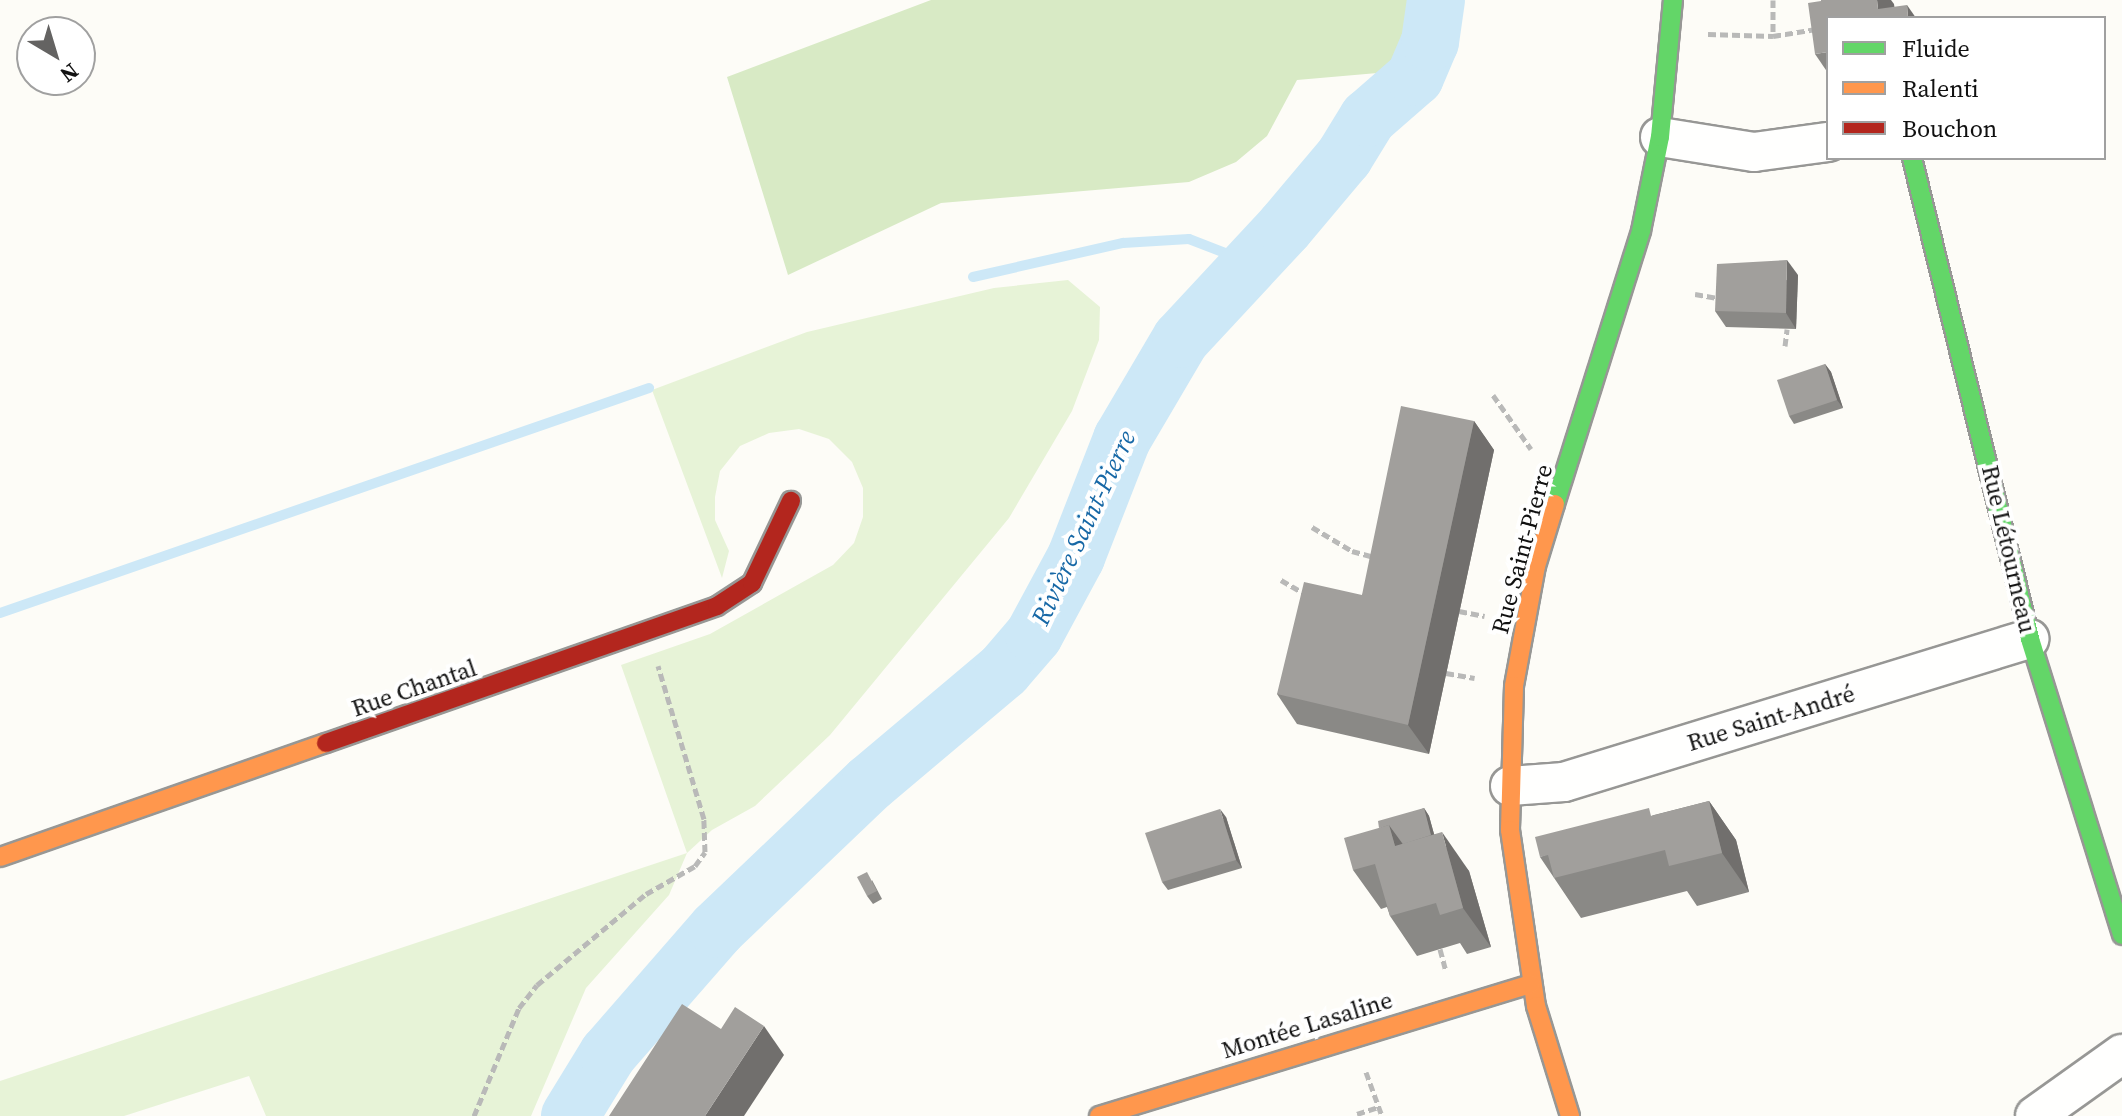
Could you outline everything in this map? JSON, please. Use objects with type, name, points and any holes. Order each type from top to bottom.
[{"type":"street","name":"Rue Saint-Pierre","points":[[1570,1116],[1530,984],[1512,859],[1510,786],[1514,686],[1530,592],[1624,298],[1660,137],[1673,0]]},
{"type":"street","points":[[1660,137],[1754,152],[1826,142]]},
{"type":"street","name":"Rue Létourneau","points":[[1912,160],[2030,639],[2122,935]]},
{"type":"street","name":"Rue Chantal","points":[[0,857],[717,606],[752,583],[791,501]]},
{"type":"street","name":"Rue Saint-André","points":[[1510,786],[1564,782],[2030,639]]},
{"type":"street","name":"Montée Lasaline","points":[[1099,1116],[1530,984]]},
{"type":"street","points":[[2035,1116],[2122,1054]]},
{"type":"path","points":[[1773,0],[1773,36]]},
{"type":"path","points":[[1695,34],[1773,36],[1826,27]]},
{"type":"path","points":[[1695,294],[1727,300]]},
{"type":"path","points":[[1785,346],[1787,329]]},
{"type":"path","points":[[1493,395],[1531,449]]},
{"type":"path","points":[[1312,527],[1352,551],[1381,559]]},
{"type":"path","points":[[1281,580],[1313,598]]},
{"type":"path","points":[[1459,611],[1485,616]]},
{"type":"path","points":[[474,1116],[519,1008],[537,985],[646,894],[695,866],[705,852],[704,819],[647,632]]},
{"type":"path","points":[[1446,673],[1475,678]]},
{"type":"path","points":[[1440,949],[1447,975]]},
{"type":"path","points":[[1364,1064],[1382,1116]]},
{"type":"path","points":[[1357,1114],[1379,1107]]},
{"type":"green space","points":[[931,0],[1413,0],[1410,28],[1389,72],[1297,80],[1267,136],[1236,162],[1189,182],[941,203],[788,275],[727,77]]},
{"type":"green space","points":[[1068,280],[1100,307],[1099,340],[1072,411],[1009,518],[830,735],[755,806],[712,830],[687,853],[621,665],[710,634],[833,565],[854,543],[863,517],[863,488],[852,462],[829,439],[799,429],[769,433],[740,446],[720,471],[715,497],[715,520],[729,551],[722,578],[652,390],[807,332],[994,288]]},
{"type":"green space","points":[[687,853],[669,895],[586,988],[531,1116],[266,1116],[249,1076],[124,1116],[0,1116],[0,1081]]},
{"type":"building","points":[[1877,0],[1878,9],[1907,5],[1908,16],[1826,16],[1826,52],[1815,54],[1808,3]]},
{"type":"building","points":[[1787,260],[1786,313],[1715,311],[1717,264]]},
{"type":"building","points":[[1825,364],[1837,400],[1789,416],[1777,380]]},
{"type":"building","points":[[1401,406],[1474,421],[1408,725],[1277,694],[1304,582],[1362,595]]},
{"type":"building","points":[[1709,801],[1722,853],[1669,866],[1665,850],[1554,878],[1548,855],[1540,857],[1535,837],[1649,808],[1651,816]]},
{"type":"building","points":[[1424,808],[1431,835],[1403,844],[1389,825],[1379,828],[1378,821]]},
{"type":"building","points":[[1220,809],[1236,860],[1162,882],[1145,833]]},
{"type":"building","points":[[1389,825],[1395,846],[1442,832],[1463,908],[1440,915],[1436,903],[1390,916],[1375,864],[1353,870],[1344,838]]},
{"type":"building","points":[[867,872],[877,891],[867,896],[857,877]]},
{"type":"building","points":[[682,1004],[721,1029],[735,1007],[764,1026],[705,1116],[609,1116]]},
{"type":"waterway","name":"Rivière Saint-Pierre","points":[[570,1116],[608,1054],[717,929],[870,783],[1004,670],[1034,635],[1076,557],[1122,439],[1181,339],[1285,227],[1344,157],[1368,118],[1415,77],[1430,42],[1436,0]]},
{"type":"waterway","points":[[973,277],[1123,243],[1189,239],[1251,263]]},
{"type":"waterway","points":[[0,613],[649,388]]},
{"type":"traffic: fast","points":[[1555,504],[1641,231],[1660,137],[1673,0]]},
{"type":"traffic: fast","points":[[1912,160],[2030,639],[2122,935]]},
{"type":"traffic: slow","points":[[1555,504],[1536,566],[1514,686],[1510,830],[1536,1006],[1570,1116]]},
{"type":"traffic: slow","points":[[0,857],[326,743]]},
{"type":"traffic: slow","points":[[1099,1116],[1530,984]]},
{"type":"traffic: jam","points":[[326,743],[717,606],[752,583],[791,501]]}]
